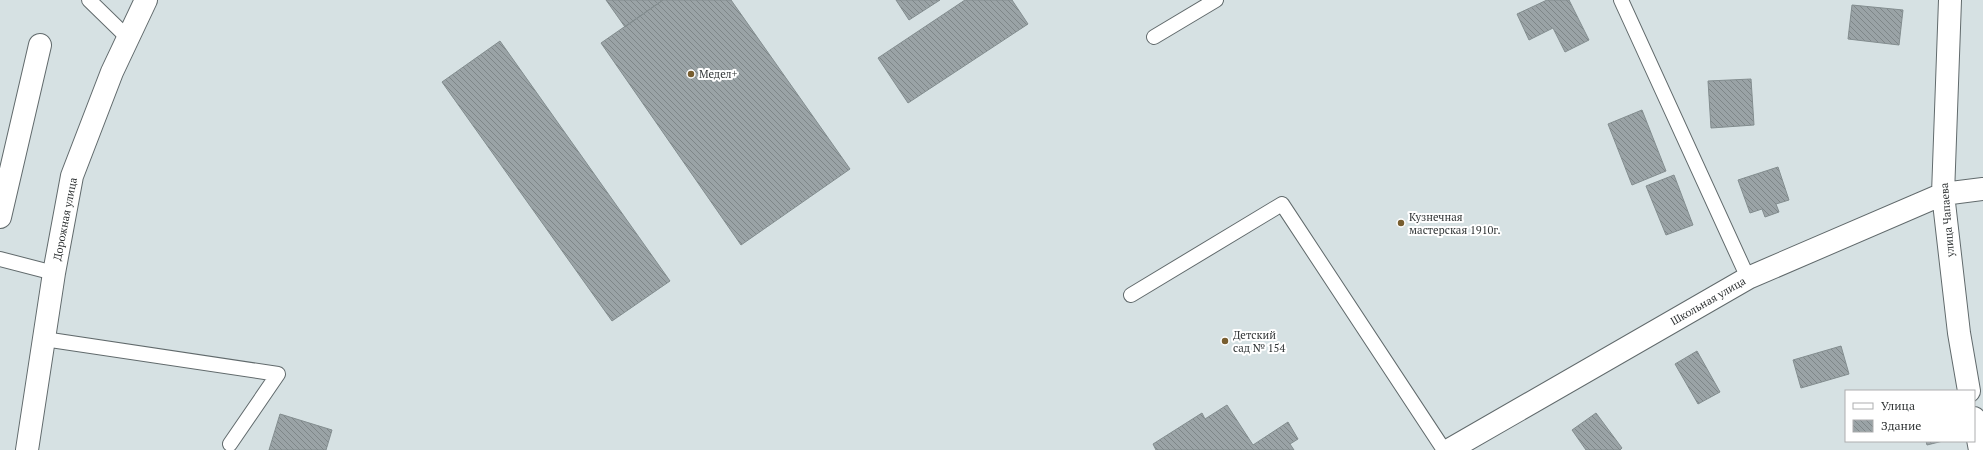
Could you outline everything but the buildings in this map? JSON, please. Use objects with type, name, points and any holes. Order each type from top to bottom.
[{"type":"street","name":"улица Чапаева","points":[[1950,0],[1943,194],[1959,333],[1969,390]]},
{"type":"street","name":"Дорожная улица","points":[[27,450],[54,273],[72,176],[112,72],[128,38],[141,3]]},
{"type":"street","points":[[0,217],[40,45]]},
{"type":"street","name":"Школьная улица","points":[[1449,450],[1748,278],[1943,194],[1983,189]]},
{"type":"street","points":[[1975,423],[1980,450]]},
{"type":"lane","points":[[90,0],[128,38]]},
{"type":"lane","points":[[1154,37],[1216,0]]},
{"type":"lane","points":[[1621,0],[1748,278]]},
{"type":"lane","points":[[1131,295],[1282,204],[1444,450]]},
{"type":"lane","points":[[0,258],[54,273]]},
{"type":"lane","points":[[44,339],[278,374],[230,444]]},
{"type":"place","name":"Медел+","points":[[691,74]]},
{"type":"place","name":"Кузнечная мастерская 1910г.","points":[[1401,223]]},
{"type":"place","name":"Детский сад № 154","points":[[1225,341]]}]
